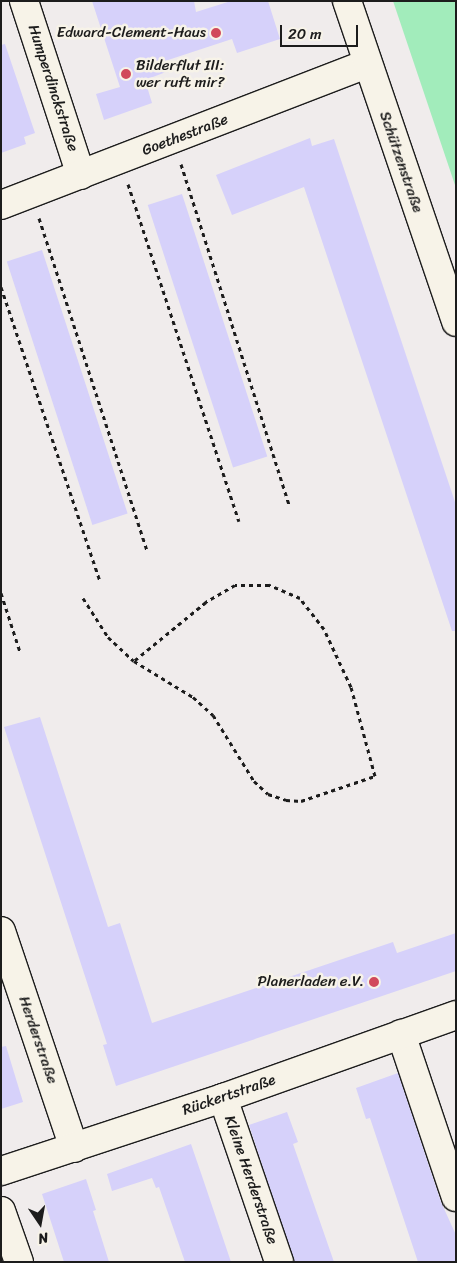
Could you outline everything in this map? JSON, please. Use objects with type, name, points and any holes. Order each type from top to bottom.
[{"type":"street","name":"Humperdinckstraße","points":[[24,1],[82,175]]},
{"type":"street","name":"Schützenstraße","points":[[347,1],[456,322]]},
{"type":"street","name":"Goethestraße","points":[[1,205],[368,64]]},
{"type":"street","name":"Herderstraße","points":[[1,931],[74,1148]]},
{"type":"street","name":"Rückertstraße","points":[[1,1171],[224,1098],[456,1015]]},
{"type":"street","points":[[401,1034],[456,1197]]},
{"type":"street","name":"Kleine Herderstraße","points":[[224,1098],[279,1262]]},
{"type":"street","points":[[1,1211],[19,1262]]},
{"type":"path","points":[[173,140],[289,505]]},
{"type":"path","points":[[120,160],[239,521]]},
{"type":"path","points":[[31,194],[147,550]]},
{"type":"path","points":[[1,287],[100,582]]},
{"type":"path","points":[[83,598],[108,637],[134,661],[193,697],[213,715],[254,781],[268,794],[286,800],[301,801],[376,776],[351,687],[324,629],[300,598],[269,586],[235,585],[206,602],[134,661]]},
{"type":"path","points":[[1,593],[20,652]]},
{"type":"green space","points":[[393,1],[456,1],[456,188]]},
{"type":"building","points":[[92,1],[194,1],[196,12],[231,1],[268,1],[280,39],[237,53],[232,39],[162,62],[166,72],[145,80],[152,103],[104,120],[96,94],[120,87]]},
{"type":"building","points":[[5,44],[35,133],[24,137],[26,144],[1,153],[1,45]]},
{"type":"building","points":[[310,138],[312,146],[334,139],[456,505],[456,631],[452,631],[304,187],[232,215],[216,175]]},
{"type":"building","points":[[182,194],[267,456],[233,468],[148,205]]},
{"type":"building","points":[[42,250],[128,513],[92,525],[7,261]]},
{"type":"building","points":[[40,717],[108,927],[120,923],[152,1023],[393,942],[397,953],[456,933],[456,971],[116,1086],[103,1045],[107,1044],[4,727]]},
{"type":"building","points":[[6,1046],[23,1102],[1,1109],[1,1047]]},
{"type":"building","points":[[398,1073],[441,1202],[456,1235],[456,1262],[418,1262],[370,1118],[366,1119],[356,1088]]},
{"type":"building","points":[[287,1112],[298,1142],[293,1144],[334,1262],[294,1262],[249,1125]]},
{"type":"building","points":[[191,1144],[231,1262],[185,1262],[159,1187],[156,1188],[152,1178],[112,1191],[107,1174]]},
{"type":"building","points":[[86,1179],[96,1210],[93,1211],[109,1262],[64,1262],[42,1194]]},
{"type":"place","name":"Edward-Clement-Haus","points":[[216,33]]},
{"type":"place","name":"Bilderflut III: wer ruft mir?","points":[[126,74]]},
{"type":"place","name":"Planerladen e.V.","points":[[374,982]]}]
